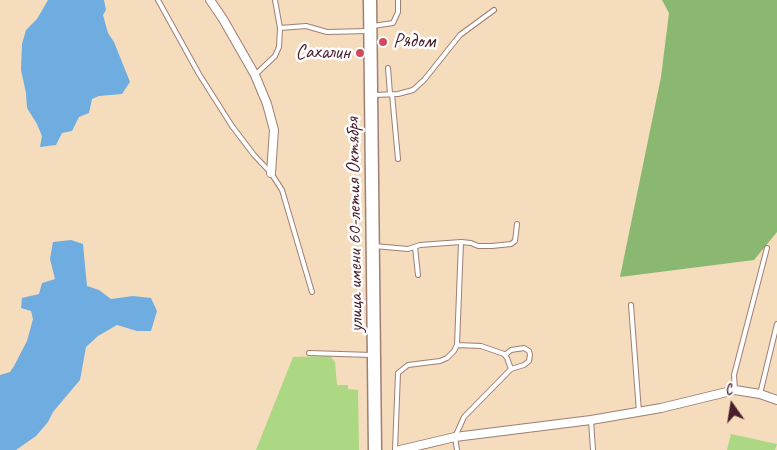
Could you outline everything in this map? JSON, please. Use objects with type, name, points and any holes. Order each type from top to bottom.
[{"type":"main road","name":"улица имени 60-летия Октября","points":[[370,0],[375,450]]},
{"type":"street","points":[[210,0],[255,75],[267,104],[274,130],[271,173]]},
{"type":"street","points":[[400,450],[431,447],[455,437],[639,412],[694,401],[735,390],[760,394],[777,400]]},
{"type":"lane","points":[[158,0],[199,74],[223,111],[282,190],[312,292]]},
{"type":"lane","points":[[255,75],[276,56],[280,47],[280,28],[275,0]]},
{"type":"lane","points":[[280,28],[306,26],[327,32],[371,29],[392,23],[398,12],[398,0]]},
{"type":"lane","points":[[372,95],[414,90],[460,35],[494,10]]},
{"type":"lane","points":[[388,68],[398,159]]},
{"type":"lane","points":[[374,246],[408,249],[420,245],[461,242],[478,246],[511,244],[515,241],[518,224]]},
{"type":"lane","points":[[395,450],[398,373],[408,365],[440,361],[447,358],[457,345],[461,242]]},
{"type":"lane","points":[[415,247],[418,275]]},
{"type":"lane","points":[[735,390],[734,375],[767,248]]},
{"type":"lane","points":[[631,305],[639,412]]},
{"type":"lane","points":[[760,394],[777,324]]},
{"type":"lane","points":[[457,345],[481,346],[505,355],[511,369]]},
{"type":"lane","points":[[457,450],[455,437],[464,417],[511,369],[524,365],[529,361],[530,355],[529,351],[524,348],[518,348],[505,355]]},
{"type":"lane","points":[[309,353],[375,355]]},
{"type":"lane","points":[[591,420],[593,450]]},
{"type":"green space","points":[[662,0],[777,0],[777,232],[754,260],[620,277],[661,77],[669,13]]},
{"type":"green space","points":[[330,356],[335,362],[337,385],[348,385],[348,389],[358,390],[359,450],[256,450],[293,357]]},
{"type":"green space","points":[[731,434],[777,444],[775,450],[727,450]]},
{"type":"water","points":[[48,0],[104,0],[106,10],[103,15],[108,33],[114,42],[130,82],[122,94],[99,96],[92,99],[89,113],[79,117],[72,131],[62,133],[56,145],[40,147],[42,136],[27,108],[21,70],[22,44],[26,30],[37,19]]},
{"type":"water","points":[[71,240],[83,244],[87,286],[99,290],[111,299],[133,296],[151,298],[157,311],[151,331],[137,331],[117,325],[98,336],[86,347],[80,380],[36,436],[16,450],[0,450],[0,375],[10,372],[14,366],[27,341],[33,319],[31,311],[21,308],[22,298],[39,294],[42,283],[55,279],[50,259],[53,242]]},
{"type":"place","name":"Рядом","points":[[383,42]]},
{"type":"place","name":"Сахалин","points":[[360,53]]}]
